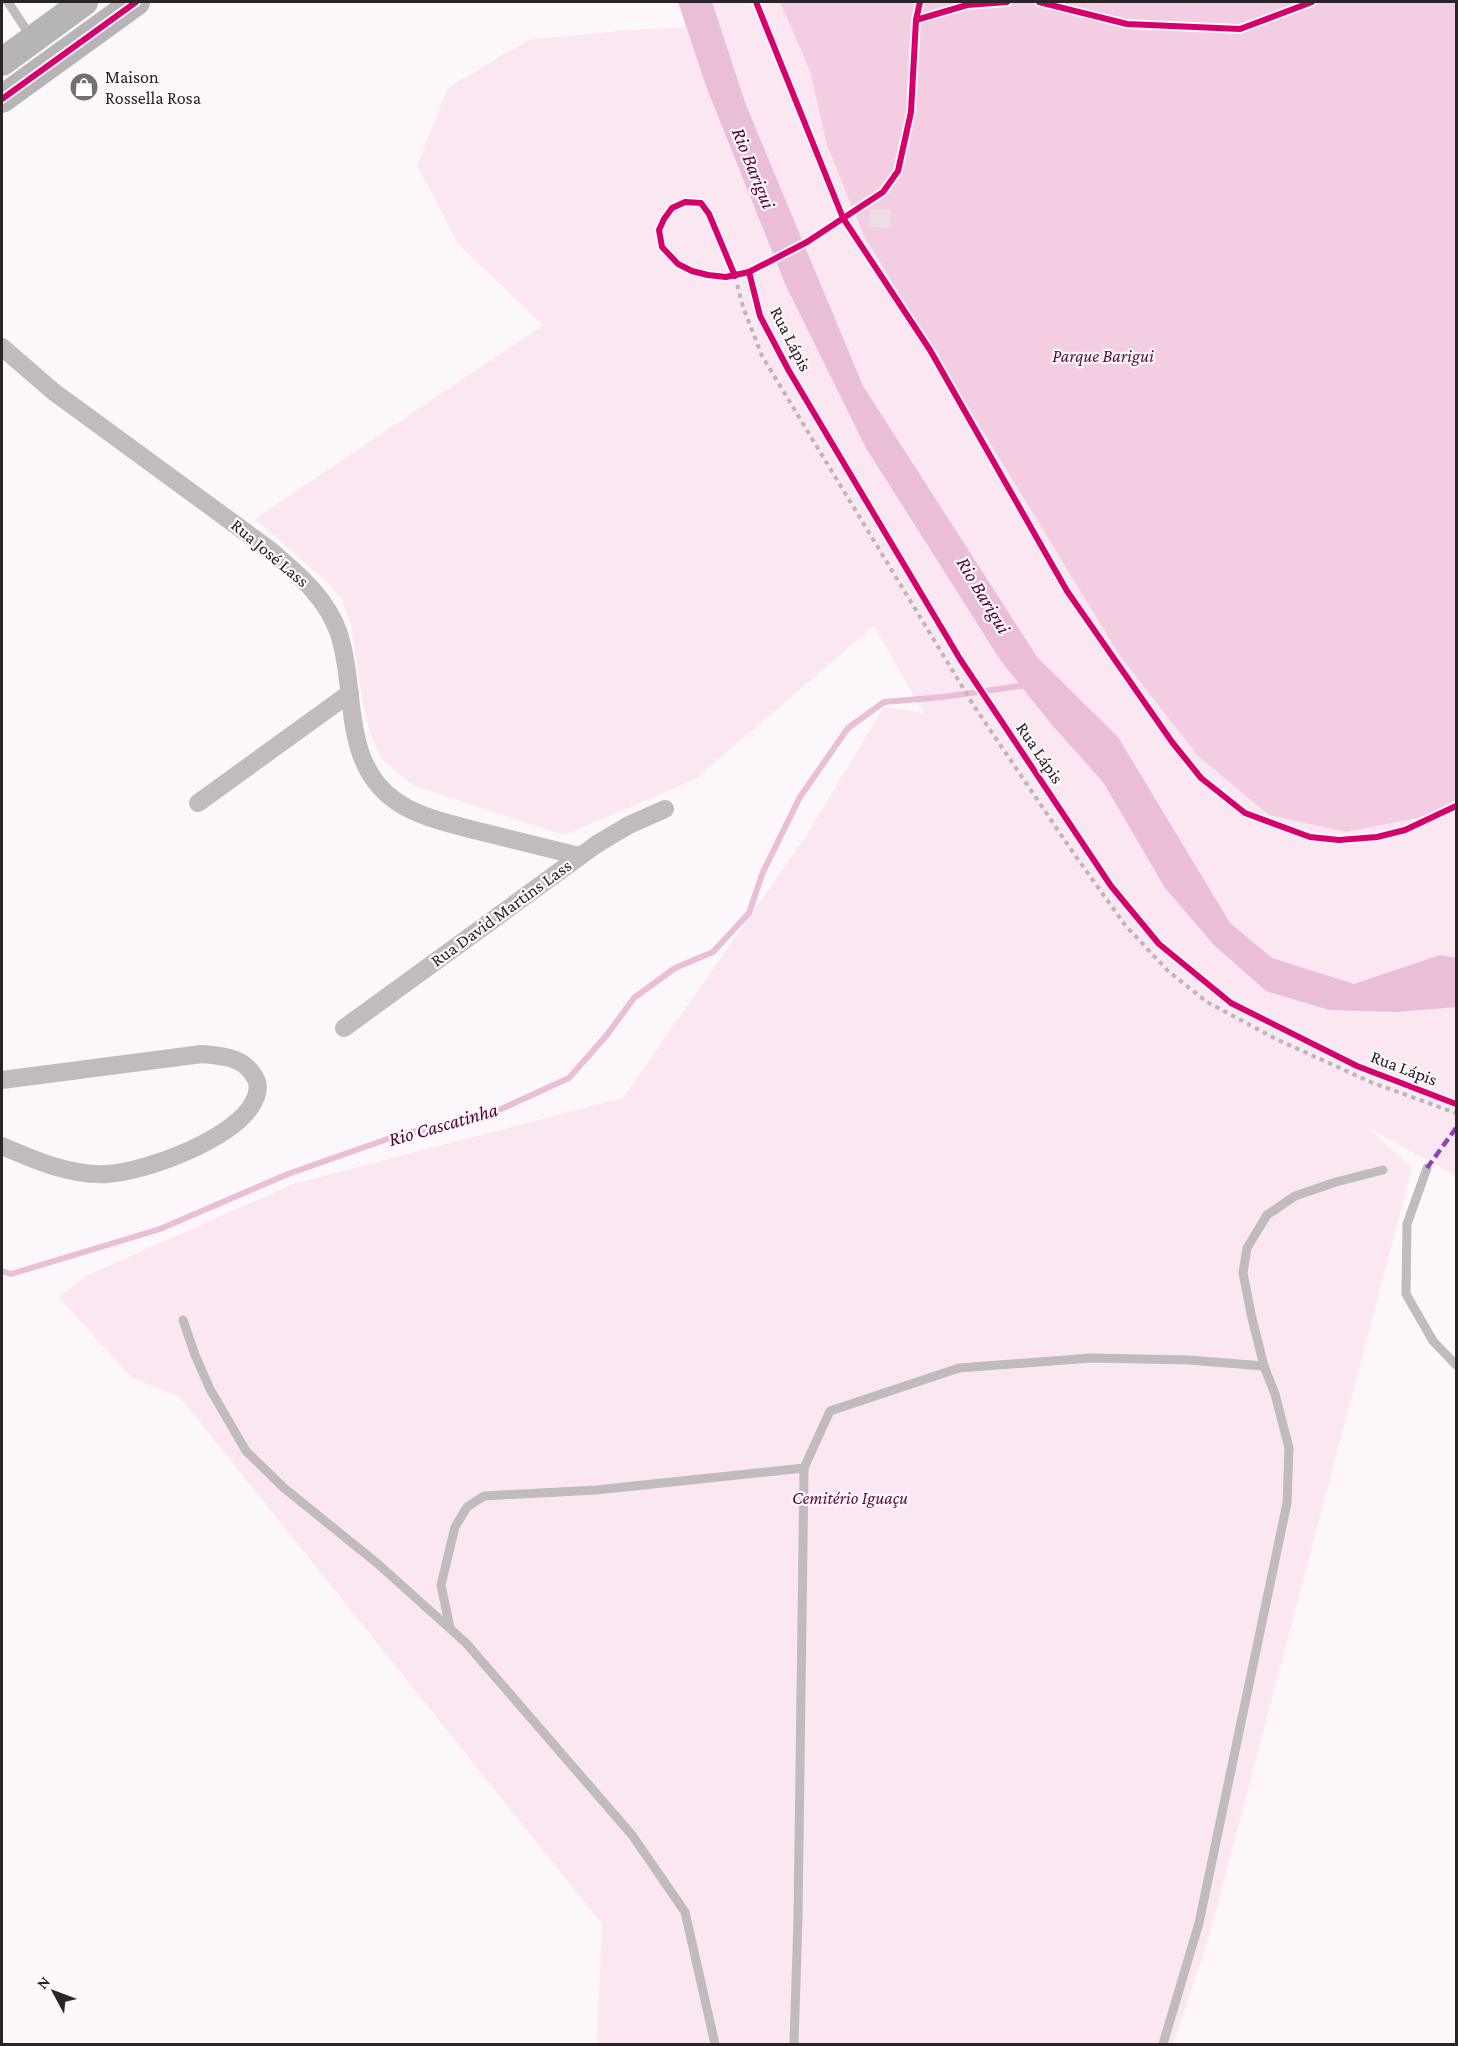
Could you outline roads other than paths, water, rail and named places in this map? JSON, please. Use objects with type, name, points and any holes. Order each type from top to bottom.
[{"type":"main road","points":[[2,62],[84,2]]},
{"type":"main road","points":[[2,99],[136,2]]},
{"type":"street","name":"Rua José Lass","points":[[2,347],[54,392],[245,531],[296,572],[313,590],[328,612],[338,633],[344,654],[360,756],[374,780],[392,798],[411,810],[436,820],[579,856]]},
{"type":"street","points":[[198,803],[350,693]]},
{"type":"street","name":"Rua David Martins Lass","points":[[344,1028],[579,856],[614,833],[665,808]]},
{"type":"street","points":[[2,1080],[202,1054],[224,1056],[245,1064],[256,1078],[258,1092],[249,1111],[229,1129],[193,1149],[145,1167],[107,1174],[74,1172],[43,1163],[2,1146]]},
{"type":"lane","points":[[8,2],[32,39]]},
{"type":"lane","points":[[1427,1167],[1407,1224],[1406,1294],[1433,1341],[1456,1365]]},
{"type":"lane","points":[[1163,2044],[1199,1923],[1287,1503],[1289,1448],[1275,1394],[1264,1366],[1243,1273],[1247,1248],[1267,1215],[1295,1196],[1336,1182],[1383,1170]]},
{"type":"lane","points":[[183,1320],[210,1389],[246,1451],[284,1488],[378,1564],[450,1628],[474,1652],[632,1835],[685,1912],[715,2044]]},
{"type":"lane","points":[[794,2044],[798,1918],[804,1468],[830,1411],[959,1368],[1091,1358],[1190,1360],[1264,1366]]},
{"type":"lane","points":[[450,1628],[441,1585],[455,1527],[467,1507],[484,1496],[596,1490],[804,1468]]},
{"type":"water","name":"Rio Barigui","points":[[678,2],[712,2],[746,105],[863,386],[1037,657],[1118,737],[1230,923],[1272,958],[1354,984],[1440,955],[1456,958],[1456,1007],[1397,1012],[1329,1010],[1266,991],[1214,945],[1165,888],[1103,782],[1052,725],[1001,661],[866,448],[786,286],[706,86]]},
{"type":"waterway","name":"Rio Cascatinha","points":[[2,1271],[11,1274],[160,1229],[288,1174],[396,1136],[488,1115],[569,1078],[606,1036],[634,998],[675,968],[713,952],[749,913],[763,872],[800,797],[848,728],[884,702],[943,697],[1027,685]]},
{"type":"place","name":"Maison Rossella Rosa","points":[[84,87]]},
{"type":"park label","name":"Parque Barigui","points":[[1103,356]]},
{"type":"park label","name":"Cemitério Iguaçu","points":[[850,1498]]}]
